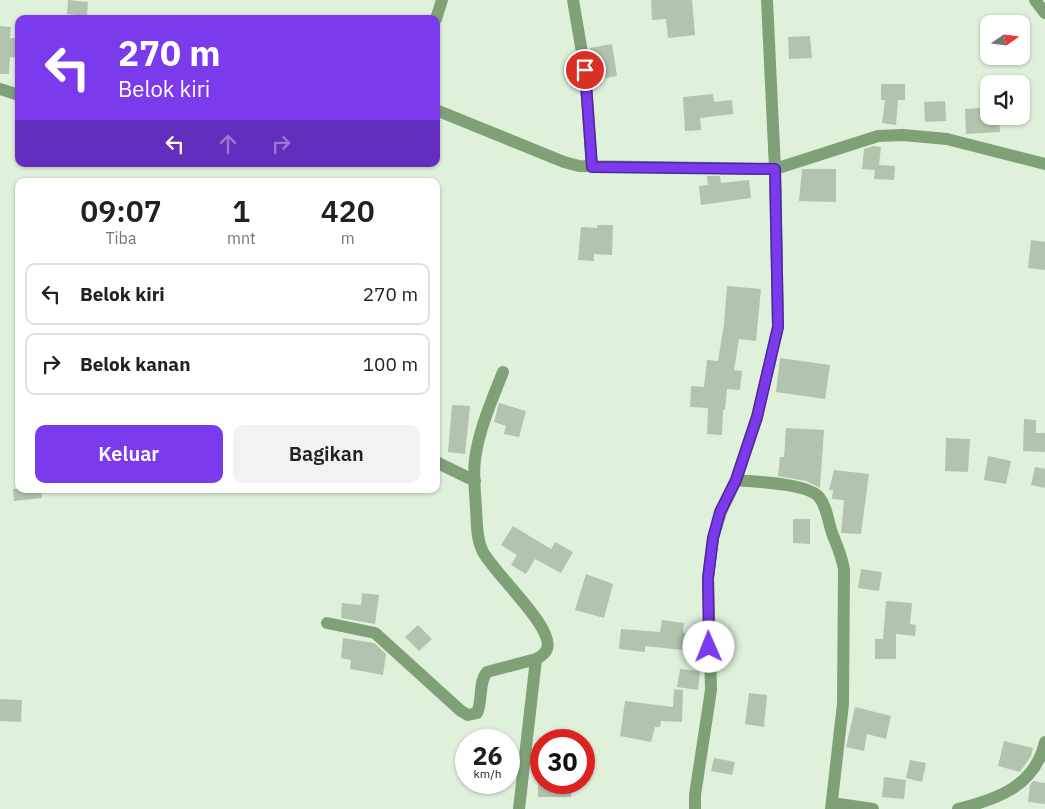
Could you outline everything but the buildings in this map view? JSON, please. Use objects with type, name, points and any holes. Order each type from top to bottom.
[{"type":"street","points":[[437,15],[442,0]]},
{"type":"street","points":[[573,0],[585,70],[592,167]]},
{"type":"street","points":[[696,809],[695,795],[710,690],[708,578],[710,556],[720,512],[736,480],[757,417],[778,327],[775,169],[767,0]]},
{"type":"street","points":[[1035,0],[1045,14]]},
{"type":"street","points":[[0,89],[15,94]]},
{"type":"street","points":[[440,112],[564,162],[592,167],[775,169],[878,136],[903,135],[947,139],[1045,164]]},
{"type":"street","points":[[327,623],[375,633],[461,711],[468,715],[477,712],[479,708],[482,682],[487,672],[536,659],[543,655],[548,648],[545,633],[540,623],[482,551],[478,538],[475,481],[477,449],[490,404],[502,372]]},
{"type":"street","points":[[440,464],[475,481]]},
{"type":"street","points":[[736,480],[810,490],[824,504],[832,534],[840,550],[844,570],[842,704],[831,806],[873,809]]},
{"type":"street","points":[[519,809],[536,659]]},
{"type":"street","points":[[958,809],[977,804],[1022,784],[1034,770],[1045,742]]},
{"type":"route","points":[[585,70],[592,167],[775,169],[778,327],[757,417],[736,480],[720,512],[713,538],[708,578],[709,647]]}]
